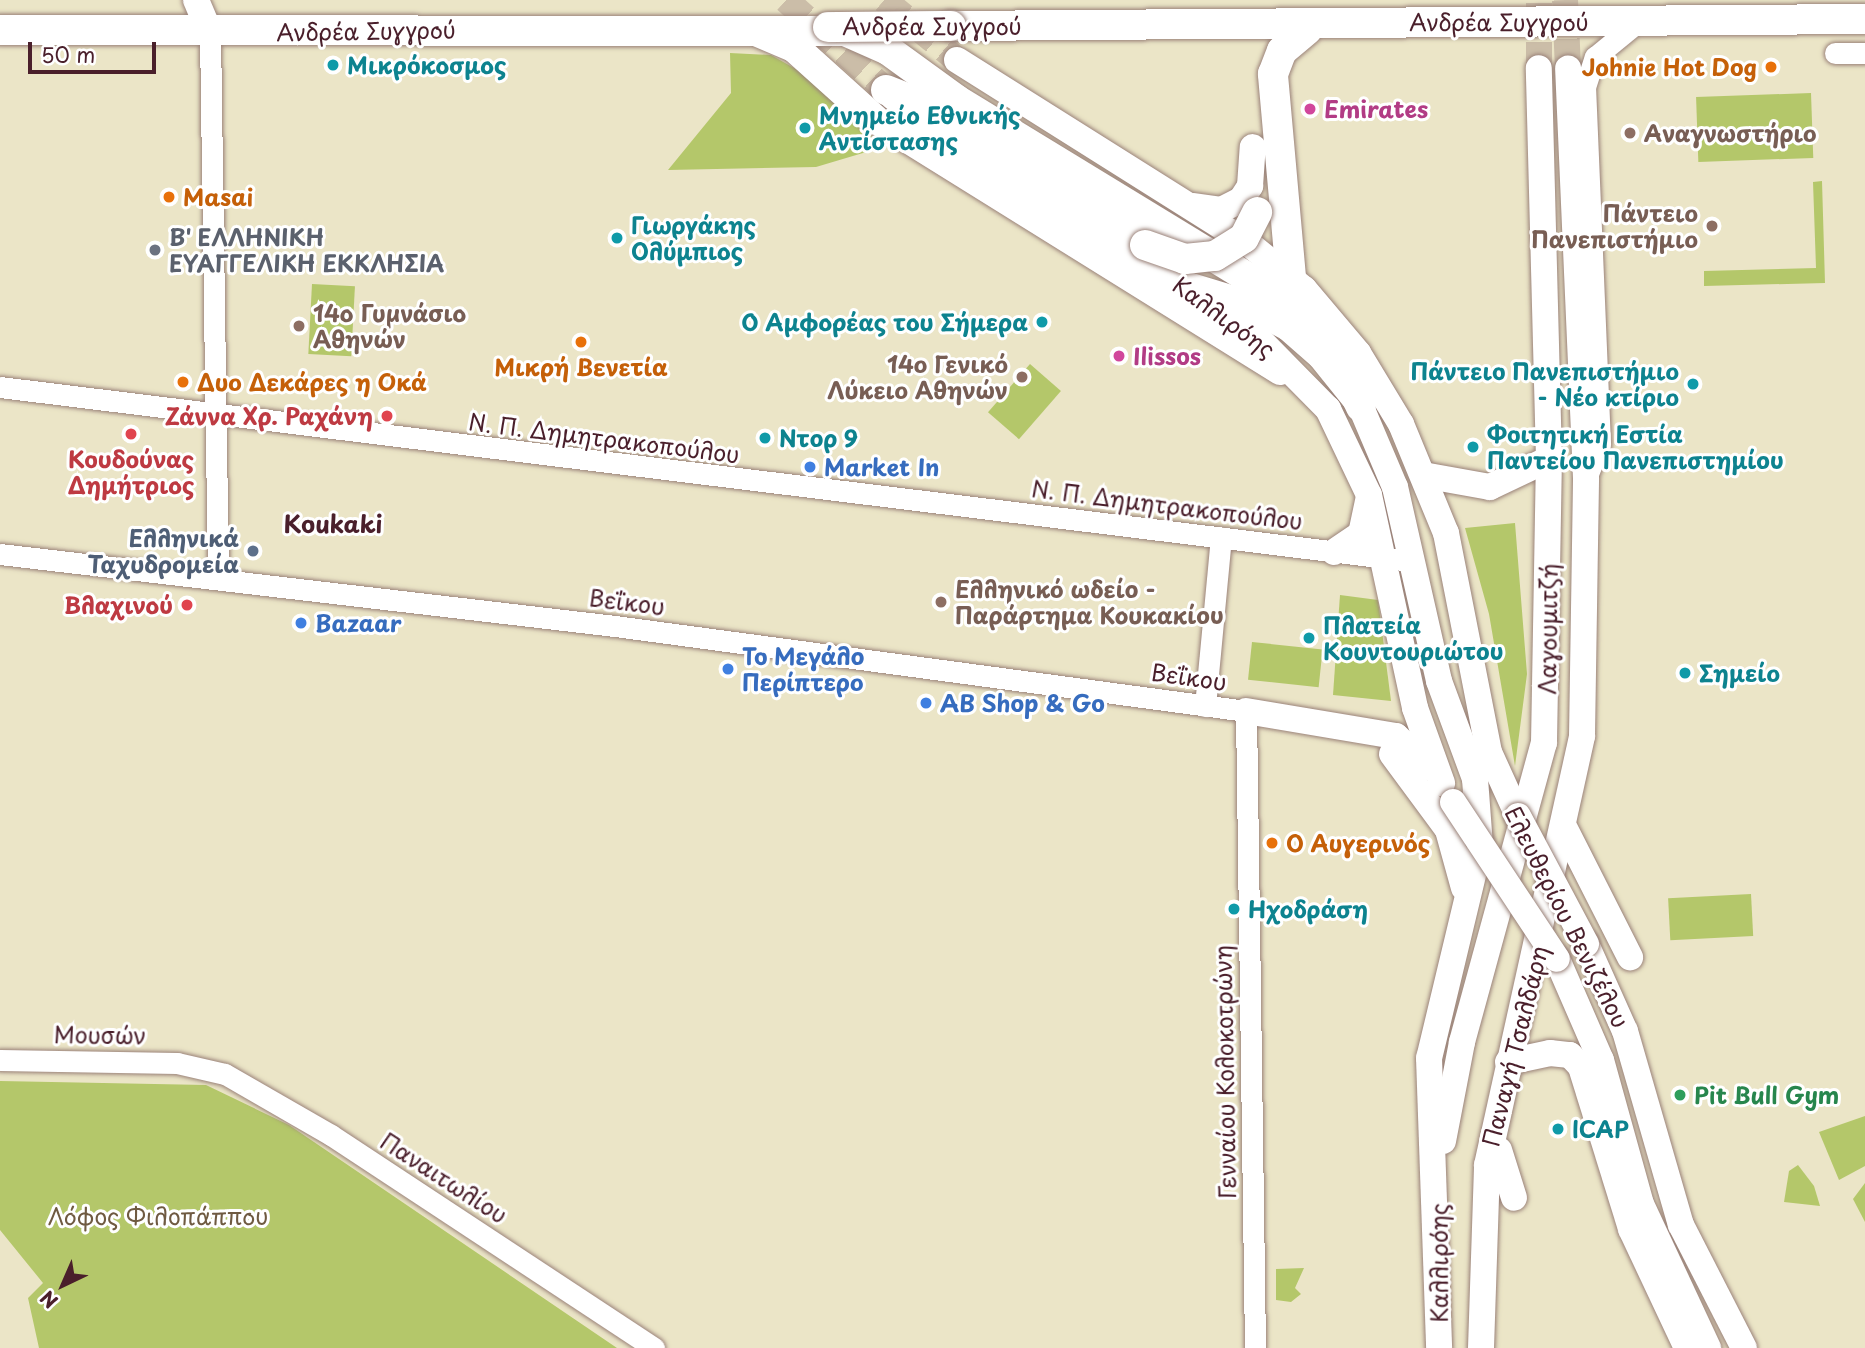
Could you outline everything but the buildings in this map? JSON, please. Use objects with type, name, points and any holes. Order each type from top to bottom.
[{"type":"highway","name":"Ανδρέα Συγγρού","points":[[0,30],[210,33],[1865,19]]},
{"type":"highway","points":[[886,90],[924,105],[1145,245],[1185,259],[1215,256],[1244,238],[1257,212],[1266,70],[1285,38],[1337,23]]},
{"type":"highway","points":[[958,26],[1037,41]]},
{"type":"highway","points":[[828,27],[864,38],[1293,304],[1328,337],[1361,407]]},
{"type":"highway","points":[[748,29],[794,47],[875,120]]},
{"type":"highway","points":[[1291,277],[1273,74],[1282,51],[1307,30]]},
{"type":"main road","points":[[196,0],[210,33]]},
{"type":"main road","points":[[210,33],[215,0]]},
{"type":"main road","points":[[957,60],[1187,205],[1291,277],[1358,353],[1401,424],[1450,547],[1468,637]]},
{"type":"main road","name":"Λαγουμιτζή","points":[[1438,1177],[1462,1042],[1544,743],[1549,459],[1539,68]]},
{"type":"main road","name":"Λαγουμιτζή","points":[[1564,830],[1582,736],[1586,478],[1568,68]]},
{"type":"main road","name":"Καλλιρόης","points":[[886,90],[945,138],[1178,282],[1251,331],[1310,387],[1348,444],[1368,495],[1385,558],[1415,708],[1442,783]]},
{"type":"main road","points":[[875,120],[1310,387]]},
{"type":"main road","points":[[1187,205],[1221,210],[1241,200],[1251,186],[1253,147]]},
{"type":"main road","points":[[1178,282],[1234,299],[1288,328],[1321,357],[1361,407],[1389,466],[1439,681],[1482,809],[1462,917],[1431,1039],[1438,1177]]},
{"type":"main road","points":[[1423,475],[1490,487],[1549,459]]},
{"type":"main road","points":[[1334,552],[1361,534],[1368,495]]},
{"type":"main road","points":[[1412,561],[1445,584],[1468,637]]},
{"type":"main road","name":"Ελευθερίου Βενιζέλου","points":[[1468,637],[1477,700],[1500,781],[1618,1012],[1681,1224],[1744,1348]]},
{"type":"main road","points":[[1246,711],[1396,736],[1442,783]]},
{"type":"main road","points":[[1392,754],[1458,852],[1462,917]]},
{"type":"main road","name":"Ελευθερίου Βενιζέλου","points":[[1442,783],[1582,1007],[1663,1259],[1708,1348]]},
{"type":"main road","points":[[1564,830],[1630,957]]},
{"type":"main road","name":"Παναγή Τσαλδάρη","points":[[1481,1348],[1487,1165],[1497,1106],[1564,830]]},
{"type":"main road","points":[[1508,1062],[1550,1053],[1570,1055],[1581,1067],[1630,1229],[1687,1348]]},
{"type":"main road","points":[[1497,1106],[1500,1163],[1514,1198]]},
{"type":"main road","name":"Καλλιρόης","points":[[1438,1177],[1439,1348]]},
{"type":"street","name":"Λαγουμιτζή","points":[[1586,478],[1600,444],[1584,87],[1595,57],[1639,21]]},
{"type":"street","points":[[210,33],[218,579]]},
{"type":"street","points":[[1835,53],[1865,53]]},
{"type":"street","name":"Ν. Π. Δημητρακοπούλου","points":[[0,387],[1412,561]]},
{"type":"street","points":[[1205,706],[1221,538]]},
{"type":"street","name":"Βεΐκου","points":[[0,554],[218,579],[1246,711]]},
{"type":"street","name":"Γενναίου Κολοκοτρώνη","points":[[1246,711],[1255,1348]]},
{"type":"street","name":"Μουσών","points":[[0,1060],[198,1065]]},
{"type":"street","name":"Παναιτωλίου","points":[[198,1065],[257,1090],[331,1135],[654,1348]]},
{"type":"green space","points":[[730,53],[771,55],[840,94],[871,132],[873,150],[816,167],[668,170],[731,93]]},
{"type":"green space","points":[[1811,93],[1813,158],[1698,162],[1696,97]]},
{"type":"green space","points":[[1822,181],[1825,283],[1704,286],[1704,271],[1816,268],[1813,182]]},
{"type":"green space","points":[[312,284],[355,286],[351,356],[308,354]]},
{"type":"green space","points":[[1030,364],[1061,391],[1019,439],[988,412]]},
{"type":"green space","points":[[1515,523],[1527,674],[1515,766],[1489,614],[1465,528]]},
{"type":"green space","points":[[1340,595],[1378,600],[1391,701],[1333,695]]},
{"type":"green space","points":[[1252,642],[1323,649],[1319,687],[1248,680]]},
{"type":"green space","points":[[1751,894],[1753,936],[1670,940],[1668,898]]},
{"type":"green space","name":"Λόφος Φιλοπάππου","points":[[0,1081],[206,1085],[289,1125],[617,1348],[39,1348],[28,1298],[43,1283],[0,1230]]},
{"type":"green space","points":[[1865,1116],[1865,1166],[1839,1180],[1819,1132]]},
{"type":"green space","points":[[1798,1165],[1814,1186],[1820,1206],[1784,1202],[1789,1171]]},
{"type":"green space","points":[[1865,1183],[1865,1222],[1853,1199]]},
{"type":"green space","points":[[1304,1268],[1295,1288],[1301,1294],[1291,1302],[1276,1300],[1276,1269]]},
{"type":"tunnel","points":[[786,0],[886,90]]},
{"type":"tunnel","points":[[884,0],[957,60]]},
{"type":"tunnel","points":[[1539,0],[1539,68]]},
{"type":"tunnel","points":[[1565,0],[1568,68]]},
{"type":"place","name":"Μικρόκοσμος","points":[[333,65]]},
{"type":"place","name":"Johnie Hot Dog","points":[[1771,67]]},
{"type":"place","name":"Emirates","points":[[1310,109]]},
{"type":"place","name":"Μνημείο Εθνικής Αντίστασης","points":[[805,128]]},
{"type":"place","name":"Aναγνωστήριο","points":[[1630,133]]},
{"type":"place","name":"Masai","points":[[169,197]]},
{"type":"place","name":"Πάντειο Πανεπιστήμιο","points":[[1712,226]]},
{"type":"place","name":"Γιωργάκης Ολύμπιος","points":[[617,238]]},
{"type":"place","name":"Β' ΕΛΛΗΝΙΚΗ ΕΥΑΓΓΕΛΙΚΗ ΕΚΚΛΗΣΙΑ","points":[[155,250]]},
{"type":"place","name":"Ο Αμφορέας του Σήμερα","points":[[1042,322]]},
{"type":"place","name":"14ο Γυµνάσιο Αθηνών","points":[[299,326]]},
{"type":"place","name":"Μικρή Βενετία","points":[[581,342]]},
{"type":"place","name":"Ilissos","points":[[1119,356]]},
{"type":"place","name":"14ο Γενικό Λύκειο Αθηνών","points":[[1022,377]]},
{"type":"place","name":"Δυο Δεκάρες η Οκά","points":[[183,382]]},
{"type":"place","name":"Πάντειο Πανεπιστήμιο - Νέο κτίριο","points":[[1693,384]]},
{"type":"place","name":"Ζάννα Χρ. Ραχάνη","points":[[387,416]]},
{"type":"place","name":"Κουδούνας Δημήτριος","points":[[131,434]]},
{"type":"place","name":"Ντορ 9","points":[[765,438]]},
{"type":"place","name":"Φοιτητική Εστία Παντείου Πανεπιστημίου","points":[[1473,447]]},
{"type":"place","name":"Market In","points":[[810,467]]},
{"type":"place","name":"Ελληνικά Ταχυδρομεία","points":[[253,551]]},
{"type":"place","name":"Ελληνικό ωδείο - Παράρτημα Κουκακίου","points":[[941,602]]},
{"type":"place","name":"Βλαχινού","points":[[187,605]]},
{"type":"place","name":"Bazaar","points":[[301,623]]},
{"type":"place","name":"Πλατεία Κουντουριώτου","points":[[1309,638]]},
{"type":"place","name":"Το Μεγάλο Περίπτερο","points":[[728,669]]},
{"type":"place","name":"Σημείο","points":[[1685,673]]},
{"type":"place","name":"AB Shop & Go","points":[[926,703]]},
{"type":"place","name":"Ο Αυγερινός","points":[[1272,843]]},
{"type":"place","name":"Ηχοδράση","points":[[1234,909]]},
{"type":"place","name":"Pit Bull Gym","points":[[1680,1095]]},
{"type":"place","name":"ICAP","points":[[1558,1129]]},
{"type":"district","name":"Koukaki","points":[[333,524]]}]
